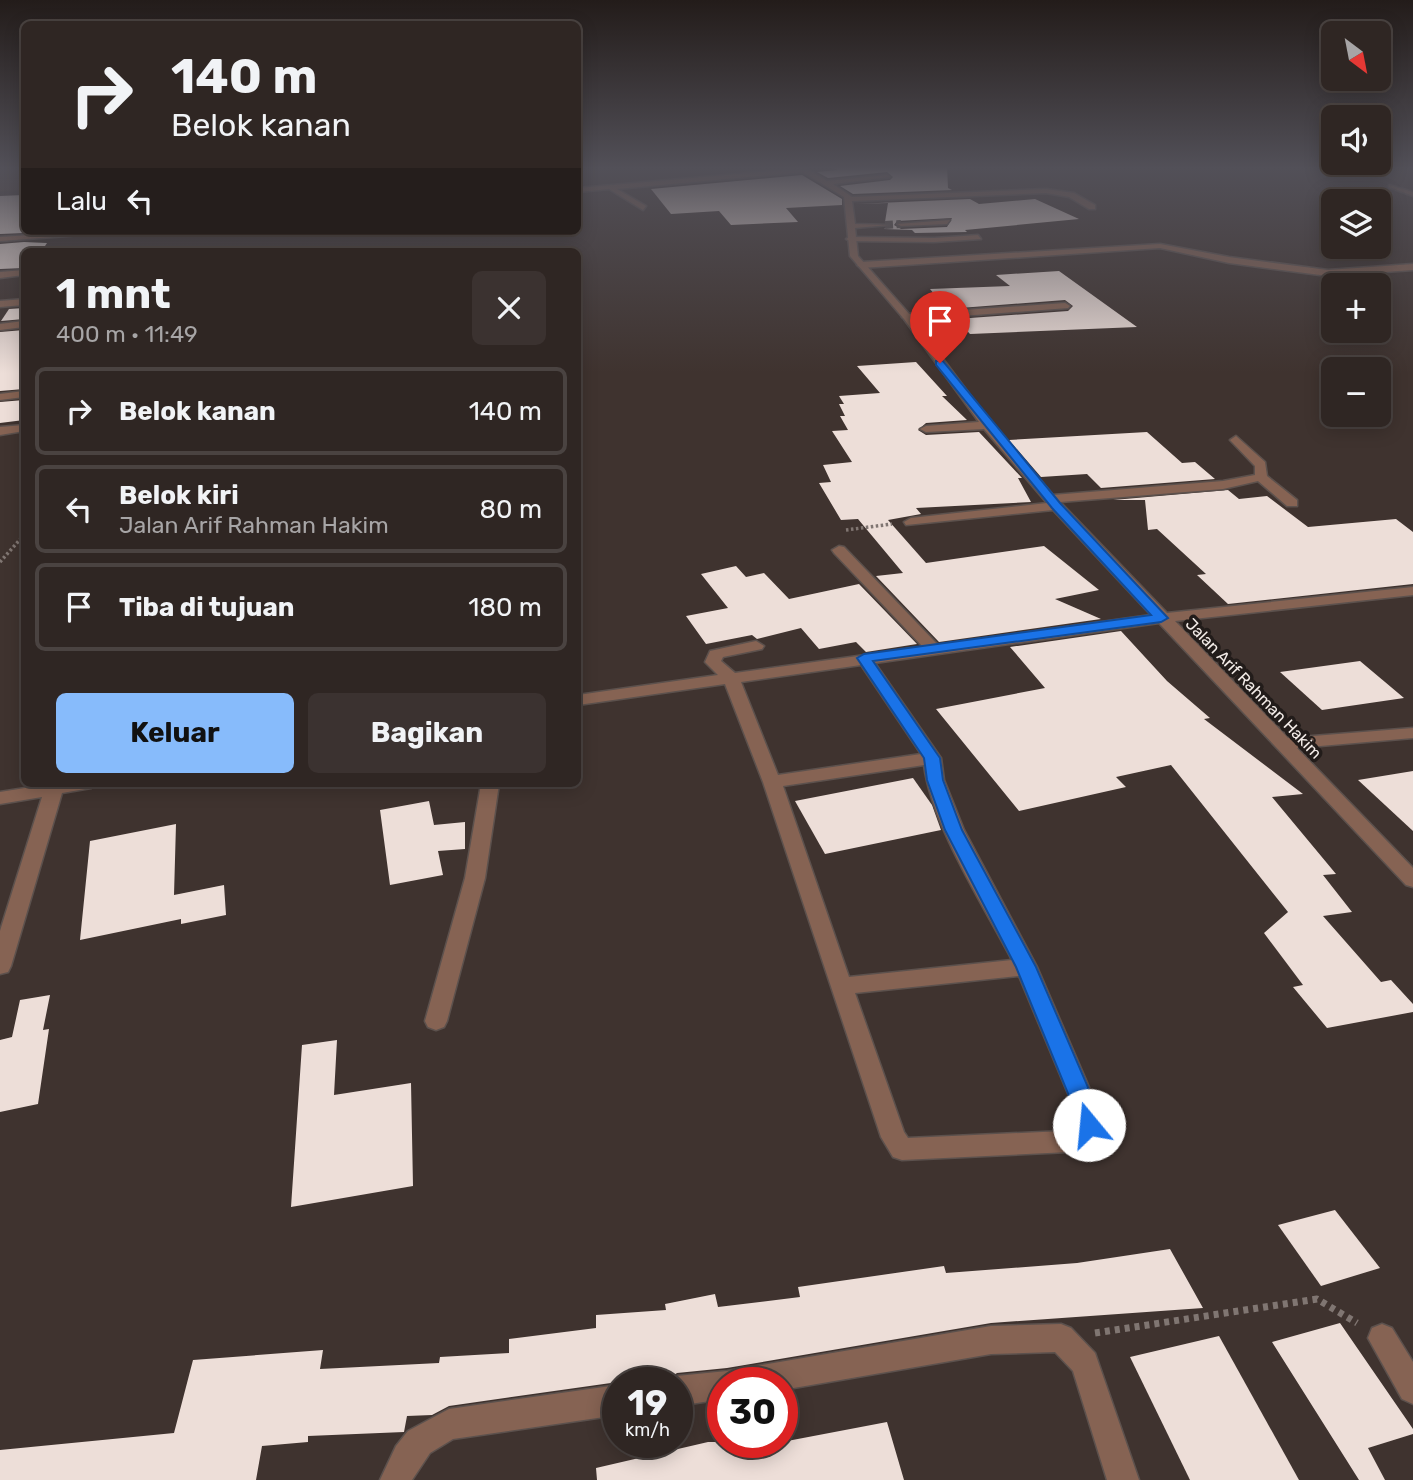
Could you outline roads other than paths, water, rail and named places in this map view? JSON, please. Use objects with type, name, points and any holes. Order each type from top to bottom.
[{"type":"street","points":[[0,239],[54,240],[96,235]]},
{"type":"street","name":"Jalan Arif Rahman Hakim","points":[[851,235],[851,249],[864,269],[907,317],[987,425],[1053,502],[1413,880]]},
{"type":"street","points":[[882,235],[933,240],[978,237]]},
{"type":"street","points":[[864,269],[1160,246],[1229,260],[1328,273],[1413,267]]},
{"type":"street","points":[[864,269],[1163,252],[1222,264],[1337,278],[1413,272]]},
{"type":"street","points":[[0,275],[21,273]]},
{"type":"street","points":[[0,304],[21,302]]},
{"type":"street","points":[[907,317],[1065,306]]},
{"type":"street","points":[[0,327],[21,324]]},
{"type":"street","points":[[0,397],[21,394]]},
{"type":"street","points":[[926,429],[987,425]]},
{"type":"street","points":[[0,431],[21,428]]},
{"type":"street","points":[[1236,440],[1261,465],[1261,477]]},
{"type":"street","points":[[911,522],[1053,502],[1223,485],[1261,477]]},
{"type":"street","points":[[1261,477],[1292,503]]},
{"type":"street","points":[[839,550],[933,648]]},
{"type":"street","points":[[581,700],[1161,618],[1413,591]]},
{"type":"street","points":[[756,646],[716,654],[713,662],[731,678],[772,782],[893,1137],[902,1149],[1069,1141],[1089,1125],[1086,1108],[1026,967],[954,830],[935,780],[932,758],[864,658]]},
{"type":"street","points":[[1284,744],[1413,733]]},
{"type":"street","points":[[772,782],[932,758]]},
{"type":"street","points":[[0,799],[66,787]]},
{"type":"street","points":[[436,1021],[475,878],[490,787]]},
{"type":"street","points":[[0,966],[54,789]]},
{"type":"street","points":[[842,986],[1026,967]]},
{"type":"street","points":[[798,1373],[991,1340],[1061,1338],[1085,1363],[1123,1480]]},
{"type":"street","points":[[1382,1338],[1413,1389]]},
{"type":"street","points":[[396,1480],[407,1457],[419,1442],[449,1424],[602,1402]]}]
